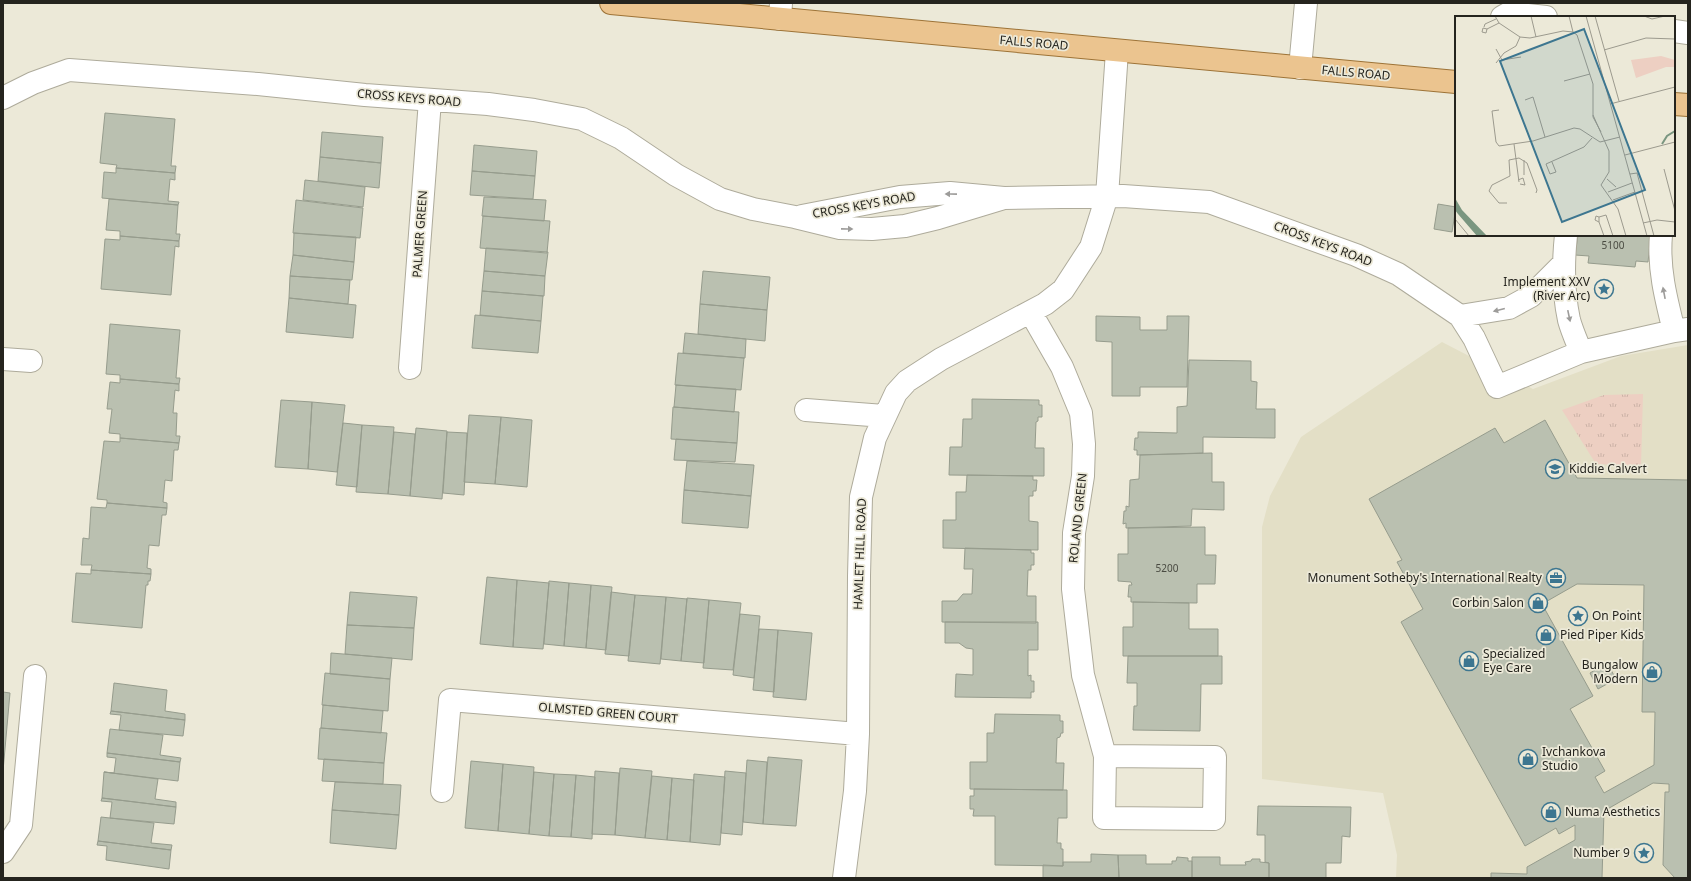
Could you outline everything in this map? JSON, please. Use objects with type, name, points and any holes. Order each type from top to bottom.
[{"type":"main road","name":"FALLS ROAD","points":[[611,3],[781,11],[1117,50],[1455,82]]},
{"type":"main road","points":[[1675,104],[1688,105]]},
{"type":"street","points":[[1300,68],[1306,3]]},
{"type":"street","points":[[1504,16],[1508,13],[1536,16]]},
{"type":"street","points":[[1675,31],[1688,32]]},
{"type":"street","name":"HAMLET HILL ROAD","points":[[844,878],[855,791],[858,734],[861,497],[875,438],[896,393],[907,381],[941,359],[1045,304],[1063,290],[1091,246],[1107,196],[1117,50]]},
{"type":"street","name":"CROSS KEYS ROAD","points":[[3,98],[33,83],[69,70],[258,84],[496,105],[534,110],[582,119],[621,138],[676,175],[720,199],[753,209],[840,228],[905,226],[931,220],[1004,198]]},
{"type":"street","name":"PALMER GREEN","points":[[410,368],[430,100]]},
{"type":"street","name":"CROSS KEYS ROAD","points":[[795,217],[900,197],[950,193],[1004,198],[1107,196],[1165,198],[1209,202],[1356,255],[1398,274],[1460,316],[1474,338],[1496,387],[1581,352],[1681,330],[1664,293],[1661,274],[1660,236]]},
{"type":"street","points":[[1566,236],[1563,264],[1566,298],[1570,321],[1581,352]]},
{"type":"street","points":[[1460,316],[1510,308],[1532,296],[1563,264]]},
{"type":"street","name":"ROLAND GREEN","points":[[1031,312],[1062,367],[1081,413],[1084,444],[1083,476],[1074,534],[1072,589],[1083,675],[1105,756],[1104,818],[1214,819],[1215,757],[1105,756]]},
{"type":"street","points":[[3,359],[31,361]]},
{"type":"street","points":[[806,410],[884,416]]},
{"type":"street","points":[[3,852],[21,825],[35,676]]},
{"type":"street","name":"OLMSTED GREEN COURT","points":[[442,791],[450,700],[858,734]]},
{"type":"shaded area","points":[[1442,342],[1533,389],[1621,356],[1688,345],[1688,878],[1396,878],[1397,855],[1383,793],[1262,779],[1262,527],[1270,496],[1301,437]]},
{"type":"green space","points":[[1643,394],[1641,466],[1596,464],[1562,410],[1604,395]]},
{"type":"building","points":[[105,113],[175,119],[171,166],[176,166],[175,173],[116,168],[117,165],[100,163]]},
{"type":"building","points":[[322,132],[383,137],[381,163],[320,157]]},
{"type":"building","points":[[474,145],[537,151],[535,176],[472,171]]},
{"type":"building","points":[[320,157],[381,163],[379,188],[318,181]]},
{"type":"building","points":[[116,168],[175,173],[175,180],[170,179],[168,201],[179,202],[178,205],[102,198],[104,172],[116,173]]},
{"type":"building","points":[[472,171],[535,176],[533,199],[470,195]]},
{"type":"building","points":[[305,180],[365,187],[363,207],[303,200]]},
{"type":"building","points":[[484,197],[546,200],[544,221],[482,216]]},
{"type":"building","points":[[109,199],[178,205],[176,234],[180,234],[179,241],[120,236],[120,231],[106,230]]},
{"type":"building","points":[[296,200],[363,208],[360,238],[293,233]]},
{"type":"building","points":[[1438,204],[1455,207],[1452,232],[1434,229]]},
{"type":"building","points":[[483,216],[550,221],[547,253],[480,248]]},
{"type":"building","points":[[294,233],[356,237],[354,262],[293,255]]},
{"type":"building","points":[[120,236],[179,241],[179,247],[175,246],[171,295],[101,289],[105,239],[120,240]]},
{"type":"building","points":[[1578,236],[1651,236],[1648,262],[1636,261],[1635,267],[1588,263],[1589,256],[1575,255]]},
{"type":"building","points":[[486,248],[548,252],[545,276],[484,271]]},
{"type":"building","points":[[293,255],[354,262],[352,280],[290,276]]},
{"type":"building","points":[[484,271],[545,276],[544,296],[482,291]]},
{"type":"building","points":[[703,271],[770,277],[767,310],[700,304]]},
{"type":"building","points":[[290,276],[350,280],[348,304],[289,298]]},
{"type":"building","points":[[482,291],[543,296],[541,321],[480,315]]},
{"type":"building","points":[[289,298],[356,305],[353,338],[286,332]]},
{"type":"building","points":[[700,304],[767,310],[765,341],[698,334]]},
{"type":"building","points":[[475,315],[541,321],[538,353],[472,348]]},
{"type":"building","points":[[1096,316],[1140,317],[1140,330],[1167,330],[1167,316],[1189,316],[1187,387],[1140,387],[1140,396],[1112,396],[1112,342],[1096,341]]},
{"type":"building","points":[[110,324],[180,330],[176,378],[180,378],[179,384],[120,379],[120,375],[106,374]]},
{"type":"building","points":[[685,333],[746,339],[745,358],[683,353]]},
{"type":"building","points":[[678,353],[744,358],[741,390],[675,385]]},
{"type":"building","points":[[1189,360],[1251,361],[1251,381],[1257,382],[1256,409],[1275,409],[1275,438],[1203,437],[1203,453],[1137,455],[1137,450],[1134,450],[1135,438],[1138,438],[1138,432],[1177,433],[1177,407],[1187,406]]},
{"type":"building","points":[[120,379],[179,384],[179,391],[175,390],[173,413],[177,413],[176,436],[180,436],[179,443],[120,438],[120,434],[109,433],[112,409],[107,409],[110,382],[120,383]]},
{"type":"building","points":[[676,385],[736,389],[734,412],[674,407]]},
{"type":"building","points":[[972,399],[1039,400],[1039,405],[1042,405],[1042,417],[1038,417],[1038,421],[1036,422],[1035,448],[1044,448],[1044,476],[949,475],[950,447],[962,447],[963,419],[972,419]]},
{"type":"building","points":[[281,400],[312,402],[308,469],[275,467]]},
{"type":"building","points":[[312,402],[345,405],[337,472],[308,469]]},
{"type":"building","points":[[673,407],[739,412],[737,443],[671,439]]},
{"type":"building","points":[[469,415],[501,417],[495,484],[464,482]]},
{"type":"building","points":[[501,417],[532,420],[527,487],[495,484]]},
{"type":"building","points":[[1545,420],[1577,478],[1688,480],[1688,878],[1675,878],[1663,865],[1665,792],[1669,792],[1669,784],[1653,783],[1604,811],[1602,878],[1491,878],[1491,873],[1527,874],[1527,867],[1575,840],[1575,825],[1559,834],[1556,828],[1525,846],[1401,622],[1423,609],[1397,562],[1402,560],[1369,499],[1495,428],[1504,443]],"holes":[[[1577,584],[1644,585],[1642,712],[1655,712],[1654,765],[1604,793],[1595,777],[1605,771],[1570,709],[1593,696],[1542,604]]]},
{"type":"building","points":[[343,423],[362,425],[357,487],[336,485]]},
{"type":"building","points":[[362,425],[394,427],[388,494],[356,492]]},
{"type":"building","points":[[416,428],[447,431],[442,499],[410,496]]},
{"type":"building","points":[[394,432],[415,434],[410,496],[388,494]]},
{"type":"building","points":[[447,432],[467,433],[464,495],[443,493]]},
{"type":"building","points":[[120,438],[179,443],[178,450],[174,450],[172,481],[165,480],[163,502],[167,503],[167,508],[107,503],[107,500],[97,499],[104,441],[120,442]]},
{"type":"building","points":[[676,439],[737,443],[735,462],[674,460]]},
{"type":"building","points":[[1212,453],[1212,482],[1224,482],[1224,510],[1192,509],[1191,526],[1126,528],[1126,523],[1123,524],[1124,511],[1126,511],[1126,506],[1129,507],[1130,480],[1139,479],[1140,455]]},
{"type":"building","points":[[687,461],[754,465],[751,496],[684,490]]},
{"type":"building","points":[[967,475],[1033,476],[1033,480],[1037,480],[1036,491],[1033,491],[1033,496],[1029,496],[1029,521],[1038,522],[1038,550],[943,548],[943,520],[956,520],[956,492],[966,492]]},
{"type":"building","points":[[684,490],[751,496],[748,528],[682,523]]},
{"type":"building","points":[[107,503],[167,508],[166,515],[162,515],[159,546],[149,545],[147,568],[151,569],[151,574],[91,570],[92,565],[81,565],[83,538],[89,539],[91,507],[106,508]]},
{"type":"building","points":[[1205,527],[1205,555],[1216,555],[1215,584],[1197,584],[1197,603],[1131,602],[1131,597],[1128,597],[1129,585],[1132,585],[1131,582],[1118,581],[1118,554],[1128,554],[1128,528]]},
{"type":"building","points":[[965,548],[1031,550],[1031,553],[1034,553],[1034,565],[1031,565],[1031,570],[1028,570],[1027,596],[1036,596],[1036,623],[942,622],[942,601],[957,601],[963,594],[972,594],[973,569],[964,569]]},
{"type":"building","points":[[91,570],[151,574],[150,581],[148,581],[148,585],[146,585],[142,628],[72,622],[76,573],[91,574]]},
{"type":"building","points":[[487,577],[517,580],[513,647],[480,644]]},
{"type":"building","points":[[517,580],[549,583],[543,649],[513,647]]},
{"type":"building","points":[[549,581],[569,583],[564,646],[544,644]]},
{"type":"building","points":[[569,583],[591,585],[586,648],[564,646]]},
{"type":"building","points":[[591,585],[612,587],[606,650],[586,648]]},
{"type":"building","points":[[350,592],[417,597],[414,628],[347,625]]},
{"type":"building","points":[[611,592],[635,595],[629,656],[605,654]]},
{"type":"building","points":[[635,595],[666,597],[660,664],[628,661]]},
{"type":"building","points":[[666,597],[687,599],[681,661],[661,659]]},
{"type":"building","points":[[687,598],[709,600],[704,663],[681,661]]},
{"type":"building","points":[[709,600],[741,603],[733,670],[703,668]]},
{"type":"building","points":[[1133,602],[1189,603],[1189,629],[1218,629],[1218,656],[1123,656],[1123,627],[1133,627]]},
{"type":"building","points":[[740,614],[760,616],[754,678],[733,675]]},
{"type":"building","points":[[945,622],[1038,622],[1038,650],[1028,650],[1028,676],[1031,675],[1031,681],[1034,681],[1034,692],[1031,692],[1031,698],[955,697],[956,674],[973,675],[973,649],[966,648],[959,643],[945,643]]},
{"type":"building","points":[[347,625],[414,628],[412,660],[345,654]]},
{"type":"building","points":[[759,629],[778,630],[774,692],[753,690]]},
{"type":"building","points":[[778,630],[812,633],[806,700],[773,697]]},
{"type":"building","points":[[331,653],[392,658],[390,679],[330,674]]},
{"type":"building","points":[[1128,656],[1222,656],[1222,684],[1201,684],[1200,731],[1133,730],[1134,706],[1137,706],[1137,683],[1127,683]]},
{"type":"building","points":[[1607,663],[1616,679],[1598,689],[1590,673]]},
{"type":"building","points":[[325,673],[390,679],[388,711],[322,705]]},
{"type":"building","points":[[114,683],[167,690],[165,711],[185,714],[185,720],[111,711]]},
{"type":"building","points":[[3,692],[10,693],[3,771]]},
{"type":"building","points":[[323,705],[383,711],[381,733],[321,728]]},
{"type":"building","points":[[111,711],[185,720],[183,736],[119,730],[121,715],[110,714]]},
{"type":"building","points":[[995,714],[1060,715],[1060,721],[1063,721],[1063,733],[1061,733],[1060,737],[1057,738],[1056,763],[1064,763],[1063,790],[970,789],[970,762],[987,762],[987,733],[994,733]]},
{"type":"building","points":[[320,728],[387,733],[384,763],[318,759]]},
{"type":"building","points":[[110,729],[163,735],[160,755],[181,758],[180,762],[107,753]]},
{"type":"building","points":[[107,753],[180,762],[178,781],[104,772],[114,773],[116,758],[107,757]]},
{"type":"building","points":[[768,757],[802,760],[796,826],[763,824]]},
{"type":"building","points":[[324,759],[384,763],[383,784],[322,781]]},
{"type":"building","points":[[747,760],[767,762],[763,824],[743,822]]},
{"type":"building","points":[[471,761],[503,764],[498,831],[465,828]]},
{"type":"building","points":[[503,764],[534,767],[529,834],[498,831]]},
{"type":"building","points":[[620,768],[652,771],[645,838],[615,835]]},
{"type":"building","points":[[595,771],[619,773],[615,835],[592,834]]},
{"type":"building","points":[[725,771],[746,773],[742,835],[721,833]]},
{"type":"building","points":[[104,772],[158,779],[155,799],[176,802],[176,807],[102,798]]},
{"type":"building","points":[[534,772],[554,774],[549,836],[529,834]]},
{"type":"building","points":[[554,774],[576,775],[571,837],[549,836]]},
{"type":"building","points":[[694,774],[725,777],[720,845],[690,842]]},
{"type":"building","points":[[576,775],[595,777],[592,839],[571,837]]},
{"type":"building","points":[[652,776],[672,778],[667,840],[645,838]]},
{"type":"building","points":[[672,778],[694,780],[690,842],[667,840]]},
{"type":"building","points":[[335,782],[401,785],[399,815],[332,810]]},
{"type":"building","points":[[974,789],[1067,790],[1067,818],[1058,818],[1057,843],[1061,843],[1061,849],[1063,849],[1063,866],[995,865],[995,816],[973,816],[974,809],[970,809],[970,796],[974,796]]},
{"type":"building","points":[[102,798],[176,807],[174,824],[110,818],[112,802],[101,801]]},
{"type":"building","points":[[1258,806],[1351,807],[1350,837],[1342,836],[1341,863],[1326,863],[1326,878],[1269,878],[1269,863],[1265,862],[1265,835],[1257,835]]},
{"type":"building","points":[[332,810],[399,815],[396,849],[330,843]]},
{"type":"building","points":[[101,817],[154,823],[151,843],[172,845],[171,850],[98,841]]},
{"type":"building","points":[[98,841],[171,850],[169,869],[106,860],[107,846],[97,845]]},
{"type":"building","points":[[1091,854],[1118,855],[1119,878],[1043,878],[1043,865],[1063,866],[1063,862],[1091,862]]},
{"type":"building","points":[[1118,855],[1146,855],[1146,864],[1172,864],[1172,861],[1176,861],[1177,857],[1188,858],[1188,861],[1192,861],[1192,878],[1119,878]]},
{"type":"building","points":[[1192,857],[1220,857],[1220,865],[1246,865],[1245,862],[1251,861],[1252,859],[1260,859],[1260,862],[1269,863],[1269,878],[1192,878]]},
{"type":"place","name":"Implement XXV (River Arc)","points":[[1604,289]]},
{"type":"place","name":"Kiddie Calvert","points":[[1555,469]]},
{"type":"place","name":"Monument Sotheby's International Realty","points":[[1556,578]]},
{"type":"place","name":"Corbin Salon","points":[[1538,603]]},
{"type":"place","name":"On Point","points":[[1578,616]]},
{"type":"place","name":"Pied Piper Kids","points":[[1546,635]]},
{"type":"place","name":"Specialized Eye Care","points":[[1469,661]]},
{"type":"place","name":"Bungalow Modern","points":[[1652,672]]},
{"type":"place","name":"Ivchankova Studio","points":[[1528,759]]},
{"type":"place","name":"Numa Aesthetics","points":[[1551,812]]},
{"type":"place","name":"Number 9","points":[[1644,853]]}]
